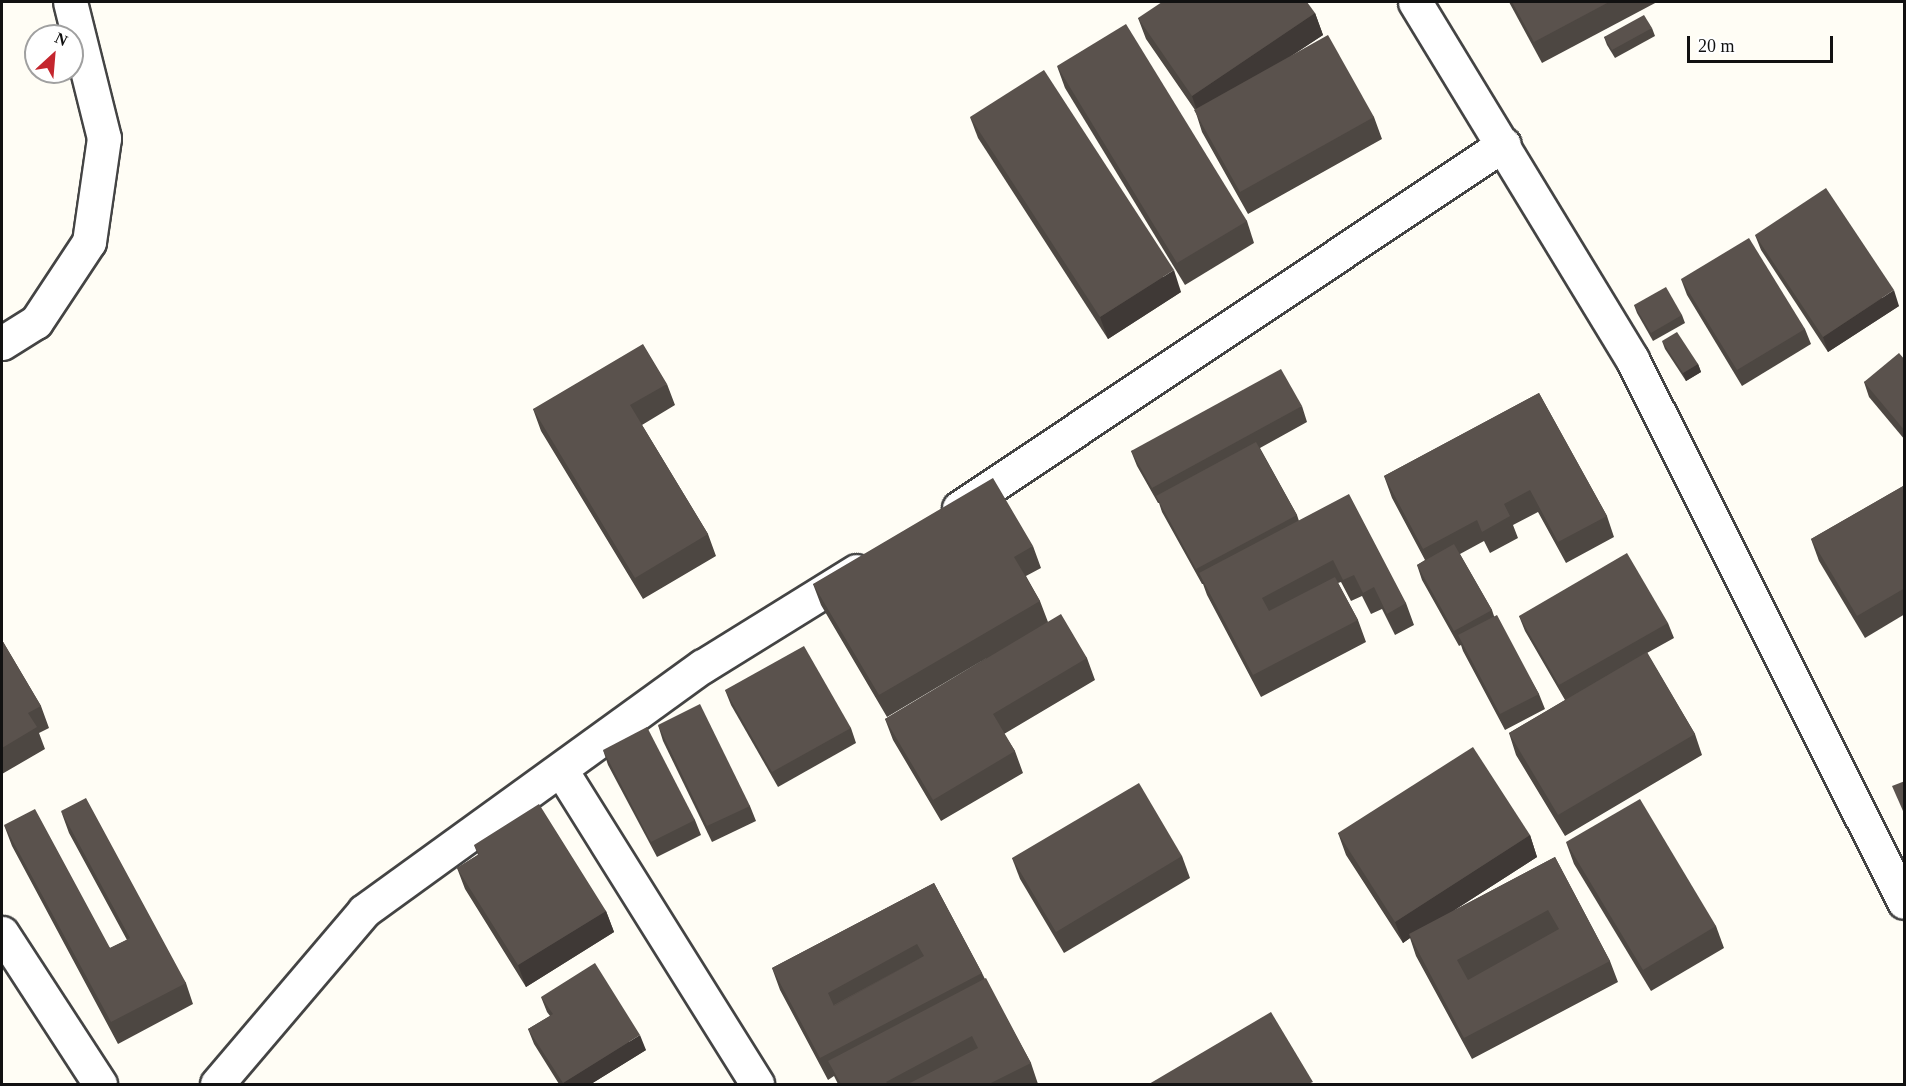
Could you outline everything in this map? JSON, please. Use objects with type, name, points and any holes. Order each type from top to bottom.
[{"type":"street","points":[[2,343],[36,322],[89,242],[104,138],[70,2]]},
{"type":"street","points":[[1415,2],[1504,144],[1632,359],[1905,902]]},
{"type":"street","points":[[937,522],[1504,144]]},
{"type":"street","points":[[217,1084],[364,911],[703,666],[886,553]]},
{"type":"street","points":[[561,770],[757,1084]]},
{"type":"street","points":[[2,933],[100,1084]]},
{"type":"building","points":[[1162,2],[1307,2],[1315,13],[1192,96],[1138,18]]},
{"type":"building","points":[[1512,2],[1609,2],[1534,42]]},
{"type":"building","points":[[1644,15],[1652,28],[1612,50],[1604,37]]},
{"type":"building","points":[[1126,24],[1247,221],[1177,263],[1057,66]]},
{"type":"building","points":[[1328,35],[1374,117],[1240,192],[1194,110]]},
{"type":"building","points":[[1044,70],[1174,270],[1100,317],[970,117]]},
{"type":"building","points":[[1826,188],[1894,290],[1823,337],[1755,235]]},
{"type":"building","points":[[1749,238],[1805,329],[1737,370],[1681,279]]},
{"type":"building","points":[[1666,287],[1682,315],[1651,333],[1634,305]]},
{"type":"building","points":[[1677,332],[1698,364],[1683,373],[1662,341]]},
{"type":"building","points":[[643,344],[667,384],[630,405],[708,534],[635,578],[533,409]]},
{"type":"building","points":[[1899,353],[1905,360],[1905,431],[1864,382]]},
{"type":"building","points":[[1281,369],[1302,406],[1152,488],[1131,451]]},
{"type":"building","points":[[1539,393],[1607,516],[1558,542],[1530,490],[1504,504],[1510,516],[1482,532],[1477,520],[1423,549],[1384,476]]},
{"type":"building","points":[[1256,442],[1297,515],[1196,569],[1156,496]]},
{"type":"building","points":[[993,478],[1033,546],[1014,557],[1040,601],[879,695],[813,584]]},
{"type":"building","points":[[1905,485],[1905,588],[1857,616],[1811,539]]},
{"type":"building","points":[[1349,494],[1406,603],[1387,614],[1374,587],[1363,593],[1354,575],[1343,580],[1333,560],[1262,598],[1269,611],[1335,577],[1358,620],[1253,675],[1199,573]]},
{"type":"building","points":[[1454,544],[1492,610],[1454,631],[1417,565]]},
{"type":"building","points":[[1627,553],[1668,623],[1559,685],[1519,616]]},
{"type":"building","points":[[1061,614],[1087,658],[993,714],[1015,751],[933,800],[885,719]]},
{"type":"building","points":[[1497,615],[1539,694],[1500,714],[1458,635]]},
{"type":"building","points":[[2,640],[41,706],[28,713],[37,727],[2,748]]},
{"type":"building","points":[[804,646],[851,728],[772,772],[725,690]]},
{"type":"building","points":[[1647,652],[1695,734],[1558,815],[1509,733]]},
{"type":"building","points":[[700,704],[750,806],[707,826],[658,725]]},
{"type":"building","points":[[647,727],[695,820],[651,842],[603,750]]},
{"type":"building","points":[[1473,747],[1530,835],[1395,922],[1338,833]]},
{"type":"building","points":[[1905,781],[1905,810],[1903,811],[1892,786]]},
{"type":"building","points":[[1139,783],[1182,856],[1056,932],[1012,858]]},
{"type":"building","points":[[86,798],[186,983],[111,1022],[4,825],[35,809],[110,948],[130,938],[61,811]]},
{"type":"building","points":[[1640,799],[1716,926],[1643,970],[1566,842]]},
{"type":"building","points":[[539,804],[606,911],[518,965],[457,868],[479,854],[474,845]]},
{"type":"building","points":[[1555,857],[1610,961],[1464,1038],[1409,934]],"holes":[[[1548,910],[1559,929],[1468,980],[1457,960]]]},
{"type":"building","points":[[934,883],[982,973],[820,1058],[772,968]],"holes":[[[917,944],[924,956],[834,1006],[828,993]]]},
{"type":"building","points":[[922,957],[834,1006],[834,1005]]},
{"type":"building","points":[[595,963],[640,1035],[563,1083],[528,1029],[553,1014],[541,997]]},
{"type":"building","points":[[986,978],[1031,1063],[989,1084],[908,1084],[978,1048],[972,1036],[886,1082],[888,1084],[841,1084],[828,1061]]},
{"type":"building","points":[[1271,1012],[1313,1082],[1308,1084],[1149,1084]]}]
